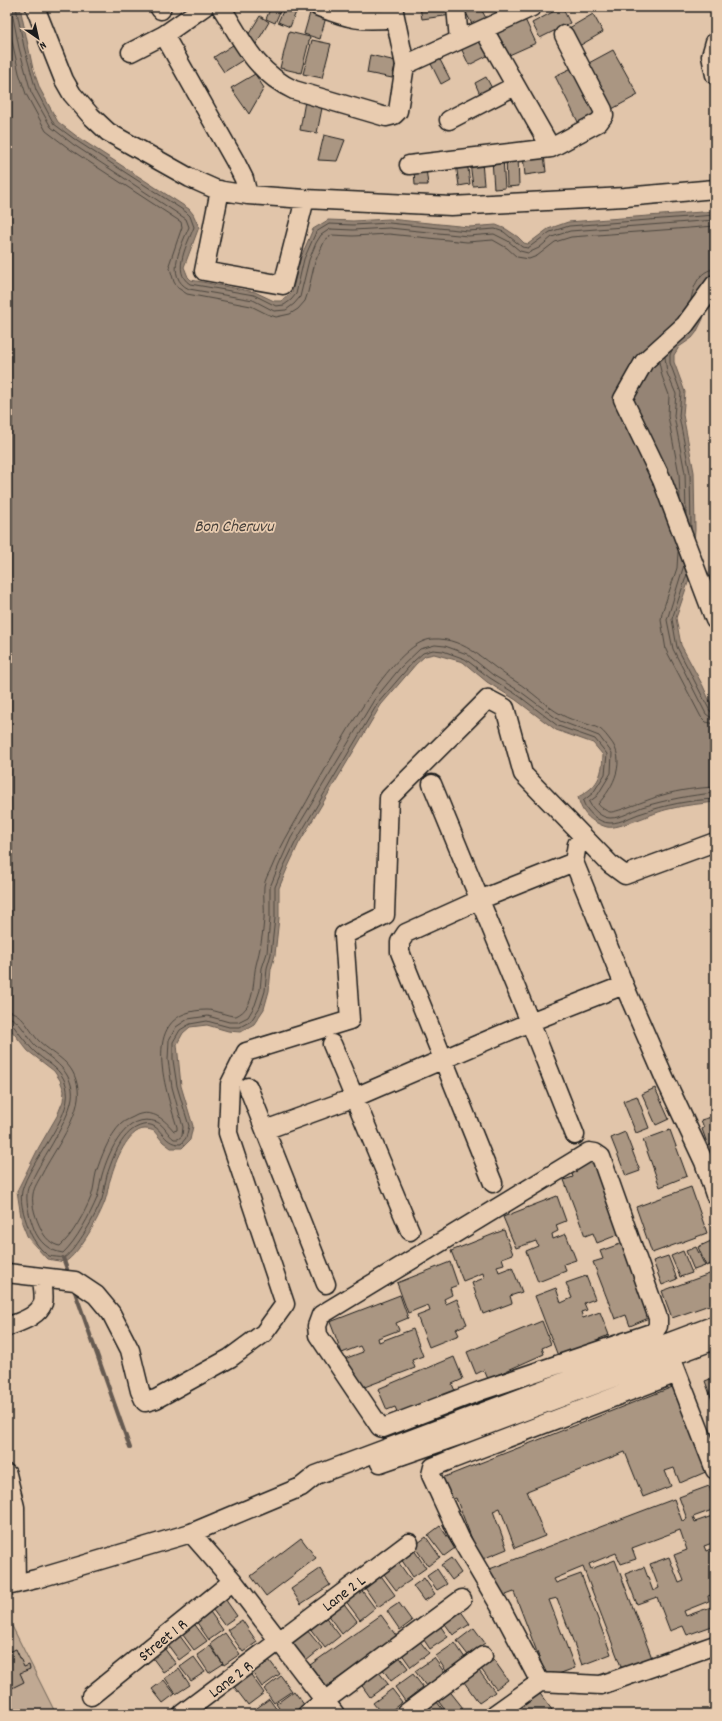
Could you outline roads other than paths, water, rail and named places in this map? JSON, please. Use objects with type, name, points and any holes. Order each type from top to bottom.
[{"type":"street","points":[[35,7],[72,94],[91,116],[114,136],[190,178],[220,190],[248,195],[305,199],[451,206],[625,197],[715,189]]},
{"type":"street","points":[[131,52],[164,35],[204,7]]},
{"type":"street","points":[[221,7],[258,65],[281,84],[294,90],[386,117],[394,115],[398,111],[405,65],[394,12],[371,21],[340,16],[319,7]]},
{"type":"street","points":[[456,7],[459,40]]},
{"type":"street","points":[[405,65],[532,7]]},
{"type":"street","points":[[484,30],[551,148]]},
{"type":"street","points":[[164,35],[236,161],[244,179],[248,195]]},
{"type":"street","points":[[409,165],[551,148],[599,122],[604,115],[564,35]]},
{"type":"street","points":[[715,42],[711,56],[715,75]]},
{"type":"street","points":[[449,120],[515,86]]},
{"type":"street","points":[[220,190],[204,271],[283,285],[305,199]]},
{"type":"street","points":[[715,284],[685,325],[644,362],[623,399],[662,480],[715,620]]},
{"type":"street","points":[[7,1273],[75,1281],[96,1295],[111,1313],[130,1350],[140,1391],[145,1402],[156,1399],[230,1358],[264,1333],[281,1312],[285,1304],[228,1133],[230,1084],[246,1052],[350,1020],[344,935],[385,915],[389,798],[488,699],[505,708],[523,774],[610,864],[625,875],[715,842]]},
{"type":"street","points":[[432,784],[576,1135]]},
{"type":"street","points":[[576,844],[574,862],[624,985],[668,1087],[710,1160],[715,1195]]},
{"type":"street","points":[[493,1183],[400,952],[400,942],[406,933],[479,900],[574,862]]},
{"type":"street","points":[[265,1130],[353,1098],[530,1022],[624,985]]},
{"type":"street","points":[[332,1044],[353,1098],[410,1231]]},
{"type":"street","points":[[248,1087],[326,1284]]},
{"type":"street","points":[[589,1152],[595,1153],[601,1157],[658,1318],[658,1326],[654,1332],[480,1391],[459,1400],[383,1428],[380,1427],[318,1335],[317,1326],[321,1315],[582,1156],[589,1152]]},
{"type":"street","points":[[7,1327],[22,1321],[35,1313],[43,1302],[42,1277]]},
{"type":"street","points":[[364,1462],[715,1325]]},
{"type":"street","points":[[450,1460],[445,1449],[478,1417],[671,1356],[715,1340]]},
{"type":"street","points":[[671,1356],[715,1470]]},
{"type":"street","points":[[433,1467],[677,1373]]},
{"type":"street","points":[[478,1417],[480,1391]]},
{"type":"street","points":[[459,1400],[478,1417]]},
{"type":"street","points":[[7,1474],[15,1507],[12,1585],[191,1533],[301,1487],[316,1475],[364,1462],[412,1453],[458,1436]]},
{"type":"street","points":[[412,1453],[428,1457],[433,1467],[431,1475],[460,1538],[501,1608],[540,1682]]},
{"type":"street","points":[[191,1533],[233,1581],[330,1708]]},
{"type":"street","name":"Lane 2 L","points":[[278,1641],[409,1543]]},
{"type":"street","name":"Street 1 R","points":[[91,1696],[233,1581]]},
{"type":"street","points":[[308,1714],[330,1708],[462,1599]]},
{"type":"street","name":"Lane 2 R","points":[[182,1714],[278,1641]]},
{"type":"street","points":[[495,1714],[540,1682],[600,1685],[715,1645]]},
{"type":"street","points":[[405,1714],[483,1656]]},
{"type":"water","name":"Bon Cheruvu","points":[[7,7],[20,7],[33,69],[40,89],[58,122],[79,138],[189,209],[193,214],[199,227],[184,267],[188,277],[191,280],[255,292],[274,301],[282,301],[292,292],[301,257],[313,229],[328,220],[353,221],[389,219],[469,227],[496,225],[506,229],[524,243],[528,244],[548,229],[568,222],[715,211],[715,282],[707,293],[703,319],[696,333],[692,338],[679,347],[674,355],[674,362],[685,392],[683,415],[694,472],[695,530],[692,571],[676,618],[681,645],[703,686],[715,713],[715,802],[669,809],[619,826],[606,827],[595,822],[584,812],[578,797],[594,785],[600,775],[603,755],[593,743],[556,730],[516,700],[487,682],[463,662],[434,654],[425,656],[416,664],[381,705],[299,843],[287,869],[279,888],[279,918],[275,955],[271,969],[269,991],[264,1009],[254,1024],[240,1032],[228,1031],[207,1025],[190,1027],[183,1033],[177,1044],[181,1086],[193,1126],[190,1140],[182,1148],[171,1148],[152,1130],[139,1130],[133,1134],[119,1155],[99,1216],[71,1258],[65,1262],[47,1259],[28,1238],[22,1223],[17,1191],[39,1147],[57,1116],[63,1101],[64,1091],[60,1080],[54,1071],[28,1051],[7,1025]]},
{"type":"waterway","points":[[63,1258],[67,1269]]},
{"type":"waterway","points":[[75,1292],[130,1448]]}]
